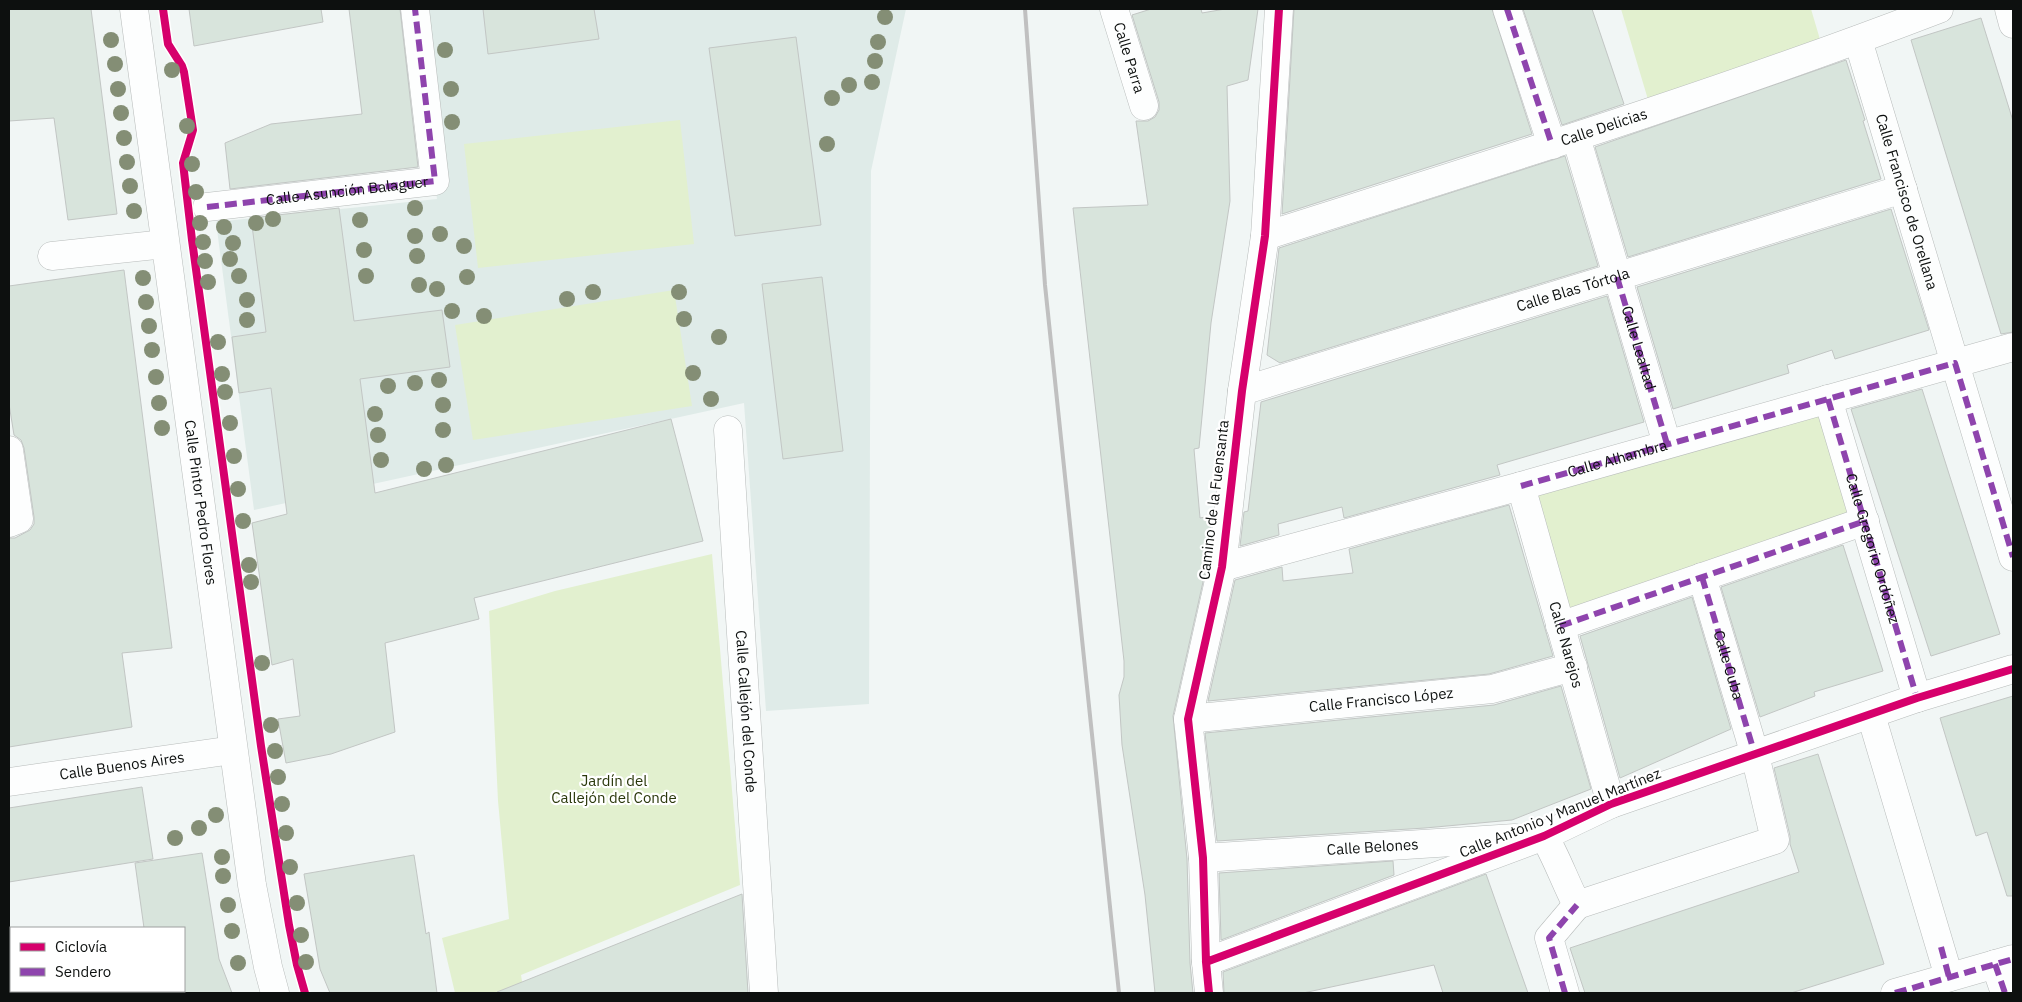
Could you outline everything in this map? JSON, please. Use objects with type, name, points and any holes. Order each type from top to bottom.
[{"type":"street","name":"Calle Pintor Pedro Flores","points":[[134,9],[252,885],[275,993]]},
{"type":"street","name":"Calle Asunción Balaguer","points":[[207,207],[435,181],[415,9]]},
{"type":"street","name":"Calle Parra","points":[[1114,9],[1144,106]]},
{"type":"street","name":"Camino de la Fuensanta","points":[[1209,993],[1206,962],[1203,858],[1188,719],[1222,567],[1242,392],[1265,236],[1279,9]]},
{"type":"street","name":"Calle Lealtad","points":[[1507,9],[1564,141],[1617,277],[1667,444]]},
{"type":"street","name":"Calle Delicias","points":[[1265,236],[1652,113],[1858,40],[1939,9]]},
{"type":"street","points":[[2009,9],[2013,24]]},
{"type":"street","name":"Calle Francisco de Orellana","points":[[1858,40],[2013,557]]},
{"type":"street","name":"Calle Blas Tórtola","points":[[1242,392],[1903,189]]},
{"type":"street","points":[[52,256],[165,244]]},
{"type":"street","name":"Calle Alhambra","points":[[1222,567],[1521,486],[2013,347]]},
{"type":"street","name":"Calle Gregorio Ordóñez","points":[[1828,399],[1917,698]]},
{"type":"street","name":"Calle Callejón del Conde","points":[[728,430],[764,993]]},
{"type":"street","points":[[9,450],[19,519],[9,523]]},
{"type":"street","name":"Calle Narejos","points":[[1521,486],[1611,804]]},
{"type":"street","points":[[1560,626],[1865,521]]},
{"type":"street","name":"Calle Cuba","points":[[1577,904],[1774,840],[1755,755],[1702,577]]},
{"type":"street","name":"Calle Francisco López","points":[[1188,719],[1492,689],[1572,668]]},
{"type":"street","name":"Calle Antonio y Manuel Martínez","points":[[1206,962],[1544,836],[1611,804],[1917,698],[2013,669]]},
{"type":"street","points":[[1871,714],[1949,977]]},
{"type":"street","name":"Calle Buenos Aires","points":[[9,782],[234,750]]},
{"type":"street","points":[[1544,836],[1558,860],[1564,879],[1577,904],[1549,938],[1565,993]]},
{"type":"street","name":"Calle Belones","points":[[1203,858],[1544,836]]},
{"type":"street","points":[[1895,993],[2004,961],[2004,993]]},
{"type":"shaded area","points":[[415,9],[906,9],[871,171],[869,704],[766,711],[744,403],[254,510],[216,222],[437,199]]},
{"type":"green space","points":[[1621,9],[1811,9],[1824,53],[1652,113]]},
{"type":"green space","points":[[680,120],[694,244],[478,268],[464,144]]},
{"type":"green space","points":[[674,290],[692,406],[473,440],[455,325]]},
{"type":"green space","points":[[1828,399],[1865,521],[1560,626],[1521,486]]},
{"type":"green space","name":"Jardín del Callejón del Conde","points":[[712,554],[740,885],[521,975],[524,993],[455,993],[442,938],[509,919],[498,801],[489,611],[555,591]]},
{"type":"building","points":[[9,9],[91,9],[117,214],[68,220],[54,118],[9,121]]},
{"type":"building","points":[[189,9],[321,9],[323,22],[194,46]]},
{"type":"building","points":[[349,9],[400,9],[418,167],[230,189],[225,143],[271,124],[362,114]]},
{"type":"building","points":[[483,9],[594,9],[599,39],[488,54]]},
{"type":"building","points":[[1151,9],[1201,9],[1202,13],[1225,9],[1258,9],[1248,80],[1227,86],[1230,201],[1211,323],[1199,448],[1194,449],[1200,518],[1212,516],[1207,564],[1173,716],[1187,859],[1190,963],[1193,993],[1155,993],[1145,895],[1122,745],[1119,695],[1124,677],[1124,661],[1073,208],[1148,205],[1136,121],[1148,121],[1155,117],[1159,110],[1159,102],[1132,15]]},
{"type":"building","points":[[1294,9],[1492,9],[1532,134],[1282,214]]},
{"type":"building","points":[[1523,9],[1592,9],[1624,104],[1562,125]]},
{"type":"building","points":[[1981,18],[2013,121],[2013,332],[2001,334],[1911,40]]},
{"type":"building","points":[[796,37],[821,225],[735,236],[709,48]]},
{"type":"building","points":[[1846,60],[1881,179],[1628,257],[1595,147]]},
{"type":"building","points":[[1565,156],[1598,266],[1280,363],[1267,355],[1279,248]]},
{"type":"building","points":[[339,208],[354,321],[442,310],[450,367],[360,379],[375,493],[671,419],[703,541],[474,598],[479,619],[385,643],[395,732],[331,754],[286,763],[278,719],[300,716],[293,659],[272,665],[252,523],[287,514],[271,388],[239,393],[232,337],[266,332],[251,218]]},
{"type":"building","points":[[1891,209],[1929,330],[1835,359],[1832,350],[1787,365],[1789,373],[1673,409],[1637,287]]},
{"type":"building","points":[[124,270],[172,648],[122,653],[132,727],[9,747],[9,538],[15,538],[30,530],[34,524],[34,517],[24,448],[21,440],[14,435],[9,404],[9,286]]},
{"type":"building","points":[[822,277],[843,451],[783,459],[762,284]]},
{"type":"building","points":[[1607,296],[1644,422],[1497,465],[1500,475],[1344,518],[1342,507],[1278,524],[1279,535],[1240,546],[1244,512],[1248,511],[1261,402]]},
{"type":"building","points":[[1922,389],[2000,634],[1931,656],[1851,409]]},
{"type":"building","points":[[1509,505],[1553,656],[1489,674],[1208,701],[1235,580],[1282,567],[1283,581],[1353,573],[1349,549]]},
{"type":"building","points":[[1843,545],[1883,671],[1814,692],[1815,696],[1760,717],[1721,587]]},
{"type":"building","points":[[1692,597],[1731,729],[1620,778],[1580,636]]},
{"type":"building","points":[[1561,686],[1591,789],[1512,820],[1425,828],[1217,841],[1205,733],[1494,705]]},
{"type":"building","points":[[2013,696],[2013,896],[2007,896],[1987,832],[1976,836],[1940,718]]},
{"type":"building","points":[[1818,754],[1884,964],[1791,993],[1585,993],[1570,948],[1799,872],[1790,844],[1790,836],[1774,768]]},
{"type":"building","points":[[142,787],[153,859],[9,882],[9,808]]},
{"type":"building","points":[[202,853],[219,959],[232,993],[184,993],[185,927],[144,927],[135,863]]},
{"type":"building","points":[[414,855],[426,934],[429,932],[437,993],[330,993],[320,969],[304,874]]},
{"type":"building","points":[[1393,861],[1394,875],[1221,940],[1219,873]]},
{"type":"building","points":[[1486,874],[1528,993],[1443,993],[1434,965],[1303,993],[1224,993],[1223,972]]},
{"type":"building","points":[[742,894],[748,993],[497,992]]},
{"type":"railway","points":[[1025,9],[1045,285],[1119,993]]},
{"type":"marked path","points":[[207,207],[435,181],[415,9]]},
{"type":"marked path","points":[[1507,9],[1552,145]]},
{"type":"marked path","points":[[1617,277],[1667,444]]},
{"type":"marked path","points":[[1521,486],[1955,363],[2013,557]]},
{"type":"marked path","points":[[1828,399],[1917,698]]},
{"type":"marked path","points":[[1560,626],[1865,521]]},
{"type":"marked path","points":[[1702,577],[1755,755]]},
{"type":"marked path","points":[[1565,993],[1549,938],[1577,905]]},
{"type":"marked path","points":[[1941,947],[1949,977]]},
{"type":"marked path","points":[[1895,993],[2013,959]]},
{"type":"marked path","points":[[1995,964],[2005,993]]},
{"type":"cycle path","points":[[163,9],[168,44],[184,72],[193,130],[183,163],[192,240],[261,746],[289,925],[305,993]]},
{"type":"cycle path","points":[[1209,993],[1206,962],[1203,858],[1188,719],[1222,567],[1242,391],[1265,236],[1279,9]]},
{"type":"cycle path","points":[[1206,962],[1544,836],[1611,804],[1917,698],[2013,669]]}]
